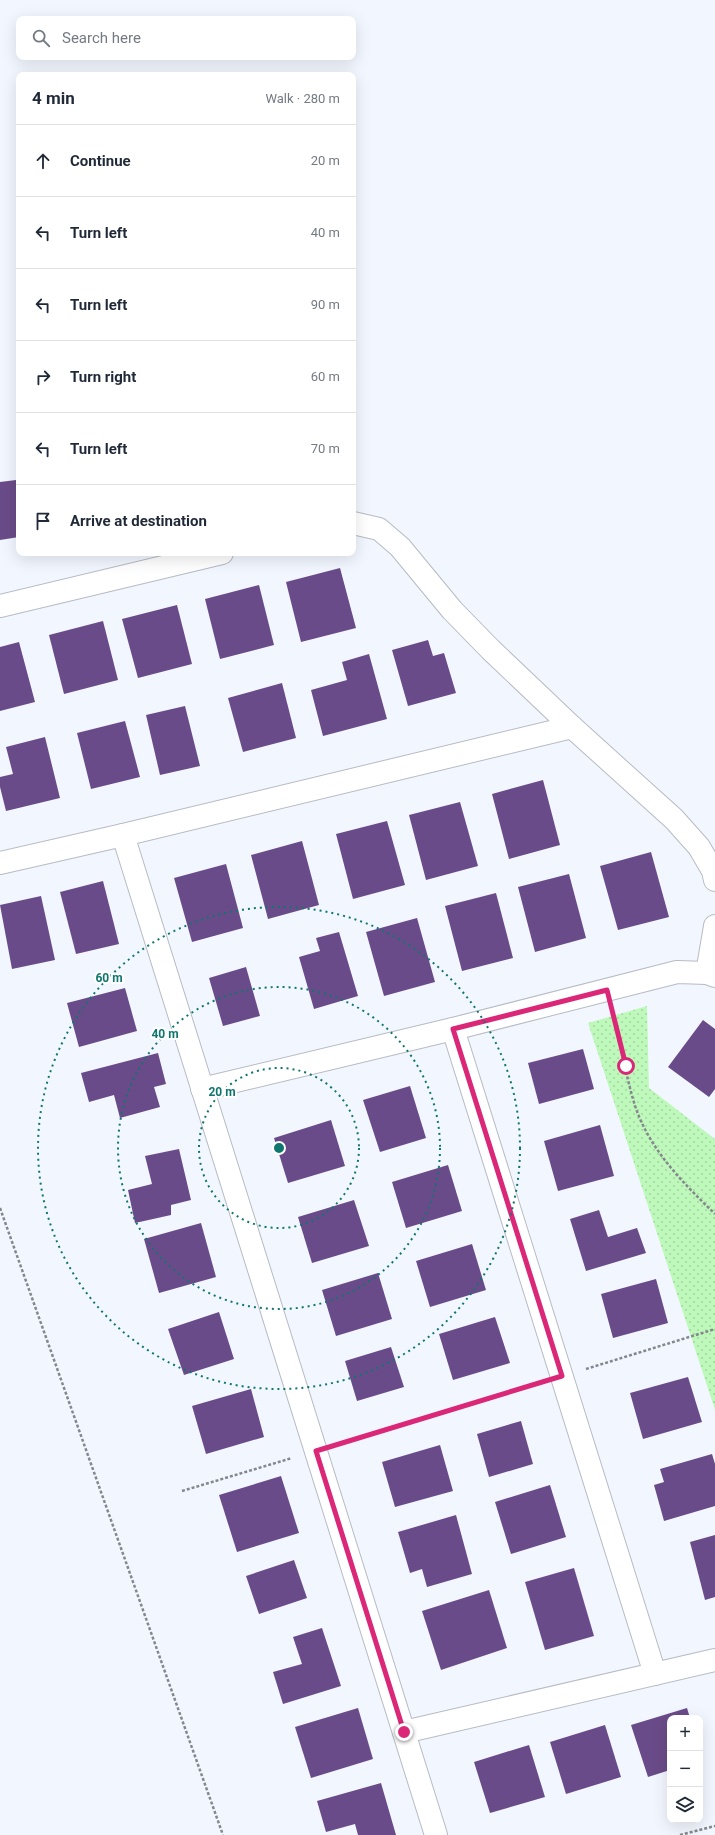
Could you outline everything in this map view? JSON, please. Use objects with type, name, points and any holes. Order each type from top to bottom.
[{"type":"street","points":[[356,523],[379,529],[400,547],[452,610],[572,727],[674,818],[699,846],[713,872],[715,880]]},
{"type":"street","points":[[0,606],[209,556]]},
{"type":"street","points":[[0,863],[123,836],[572,727]]},
{"type":"street","points":[[123,836],[436,1835]]},
{"type":"street","points":[[202,1089],[453,1029],[677,972],[711,974],[715,926]]},
{"type":"street","points":[[453,1029],[655,1674]]},
{"type":"street","points":[[404,1732],[715,1660]]},
{"type":"path","points":[[607,990],[633,1100],[644,1128],[660,1156],[676,1175],[715,1214]]},
{"type":"path","points":[[0,1208],[223,1835]]},
{"type":"path","points":[[182,1491],[715,1329]]},
{"type":"path","points":[[680,1835],[715,1826]]},
{"type":"green space","points":[[647,1006],[649,1088],[715,1139],[715,1410],[588,1023]]},
{"type":"building","points":[[16,480],[16,537],[0,540],[0,482]]},
{"type":"building","points":[[340,568],[356,628],[301,642],[286,582]]},
{"type":"building","points":[[259,585],[274,645],[220,659],[205,599]]},
{"type":"building","points":[[177,605],[192,664],[138,678],[122,619]]},
{"type":"building","points":[[103,621],[118,680],[64,694],[49,635]]},
{"type":"building","points":[[428,640],[433,656],[444,653],[456,693],[408,706],[392,650]]},
{"type":"building","points":[[19,642],[35,702],[0,711],[0,647]]},
{"type":"building","points":[[369,654],[387,719],[323,736],[311,690],[347,680],[342,662]]},
{"type":"building","points":[[282,683],[296,738],[243,752],[228,698]]},
{"type":"building","points":[[185,706],[200,766],[160,775],[146,715]]},
{"type":"building","points":[[125,721],[140,777],[91,789],[77,733]]},
{"type":"building","points":[[45,737],[60,798],[6,811],[0,787],[0,777],[13,774],[6,747]]},
{"type":"building","points":[[543,780],[560,845],[509,859],[492,794]]},
{"type":"building","points":[[460,802],[478,866],[426,880],[409,815]]},
{"type":"building","points":[[387,821],[405,885],[353,899],[336,834]]},
{"type":"building","points":[[302,841],[319,905],[268,919],[251,855]]},
{"type":"building","points":[[651,852],[669,917],[618,930],[600,866]]},
{"type":"building","points":[[226,864],[243,928],[192,942],[174,878]]},
{"type":"building","points":[[569,874],[586,938],[535,952],[518,887]]},
{"type":"building","points":[[103,881],[119,944],[76,954],[60,892]]},
{"type":"building","points":[[496,893],[513,958],[462,971],[445,906]]},
{"type":"building","points":[[41,896],[55,960],[12,969],[0,905]]},
{"type":"building","points":[[417,918],[435,982],[384,996],[366,932]]},
{"type":"building","points":[[339,932],[358,996],[314,1009],[299,957],[320,951],[316,938]]},
{"type":"building","points":[[246,967],[260,1016],[223,1026],[209,978]]},
{"type":"building","points":[[125,988],[137,1031],[79,1047],[67,1003]]},
{"type":"building","points":[[703,1020],[715,1029],[715,1089],[709,1097],[668,1067]]},
{"type":"building","points":[[583,1049],[594,1089],[539,1104],[528,1063]]},
{"type":"building","points":[[158,1053],[166,1084],[154,1087],[160,1107],[120,1118],[114,1095],[89,1102],[81,1073]]},
{"type":"building","points":[[410,1086],[426,1138],[380,1152],[363,1100]]},
{"type":"building","points":[[331,1120],[345,1166],[288,1183],[274,1138]]},
{"type":"building","points":[[600,1125],[614,1176],[558,1191],[544,1141]]},
{"type":"building","points":[[179,1149],[191,1200],[171,1205],[171,1215],[135,1223],[128,1190],[152,1184],[145,1156]]},
{"type":"building","points":[[448,1165],[462,1211],[406,1228],[392,1182]]},
{"type":"building","points":[[354,1200],[369,1246],[312,1263],[298,1217]]},
{"type":"building","points":[[599,1210],[608,1237],[637,1228],[646,1253],[586,1271],[570,1219]]},
{"type":"building","points":[[201,1223],[216,1277],[159,1293],[144,1239]]},
{"type":"building","points":[[472,1244],[486,1290],[430,1307],[416,1261]]},
{"type":"building","points":[[378,1273],[392,1319],[336,1336],[322,1290]]},
{"type":"building","points":[[656,1279],[668,1323],[613,1338],[601,1294]]},
{"type":"building","points":[[219,1312],[234,1359],[184,1375],[168,1329]]},
{"type":"building","points":[[495,1317],[510,1363],[453,1380],[439,1334]]},
{"type":"building","points":[[391,1347],[404,1387],[357,1401],[345,1361]]},
{"type":"building","points":[[688,1377],[702,1422],[643,1439],[630,1393]]},
{"type":"building","points":[[251,1389],[264,1437],[206,1454],[192,1406]]},
{"type":"building","points":[[521,1421],[533,1464],[489,1477],[477,1434]]},
{"type":"building","points":[[440,1445],[453,1491],[395,1507],[382,1462]]},
{"type":"building","points":[[712,1454],[715,1464],[715,1506],[664,1521],[654,1485],[664,1482],[660,1469]]},
{"type":"building","points":[[281,1476],[299,1533],[237,1552],[219,1495]]},
{"type":"building","points":[[550,1485],[566,1537],[511,1554],[495,1502]]},
{"type":"building","points":[[456,1515],[472,1574],[427,1587],[422,1569],[410,1573],[398,1532]]},
{"type":"building","points":[[715,1535],[715,1597],[705,1600],[690,1542]]},
{"type":"building","points":[[294,1560],[307,1598],[259,1614],[246,1576]]},
{"type":"building","points":[[574,1568],[594,1636],[545,1650],[525,1582]]},
{"type":"building","points":[[489,1590],[507,1648],[441,1670],[422,1611]]},
{"type":"building","points":[[322,1628],[341,1686],[283,1704],[273,1672],[302,1664],[293,1637]]},
{"type":"building","points":[[358,1708],[373,1759],[311,1778],[295,1727]]},
{"type":"building","points":[[687,1708],[689,1715],[667,1715],[667,1771],[648,1777],[631,1725]]},
{"type":"building","points":[[605,1725],[621,1777],[566,1794],[550,1742]]},
{"type":"building","points":[[529,1745],[545,1797],[490,1813],[474,1762]]},
{"type":"building","points":[[381,1783],[396,1835],[358,1835],[355,1824],[326,1832],[317,1801]]},
{"type":"route","points":[[404,1732],[316,1451],[562,1376],[453,1029],[607,990],[626,1066]]}]
